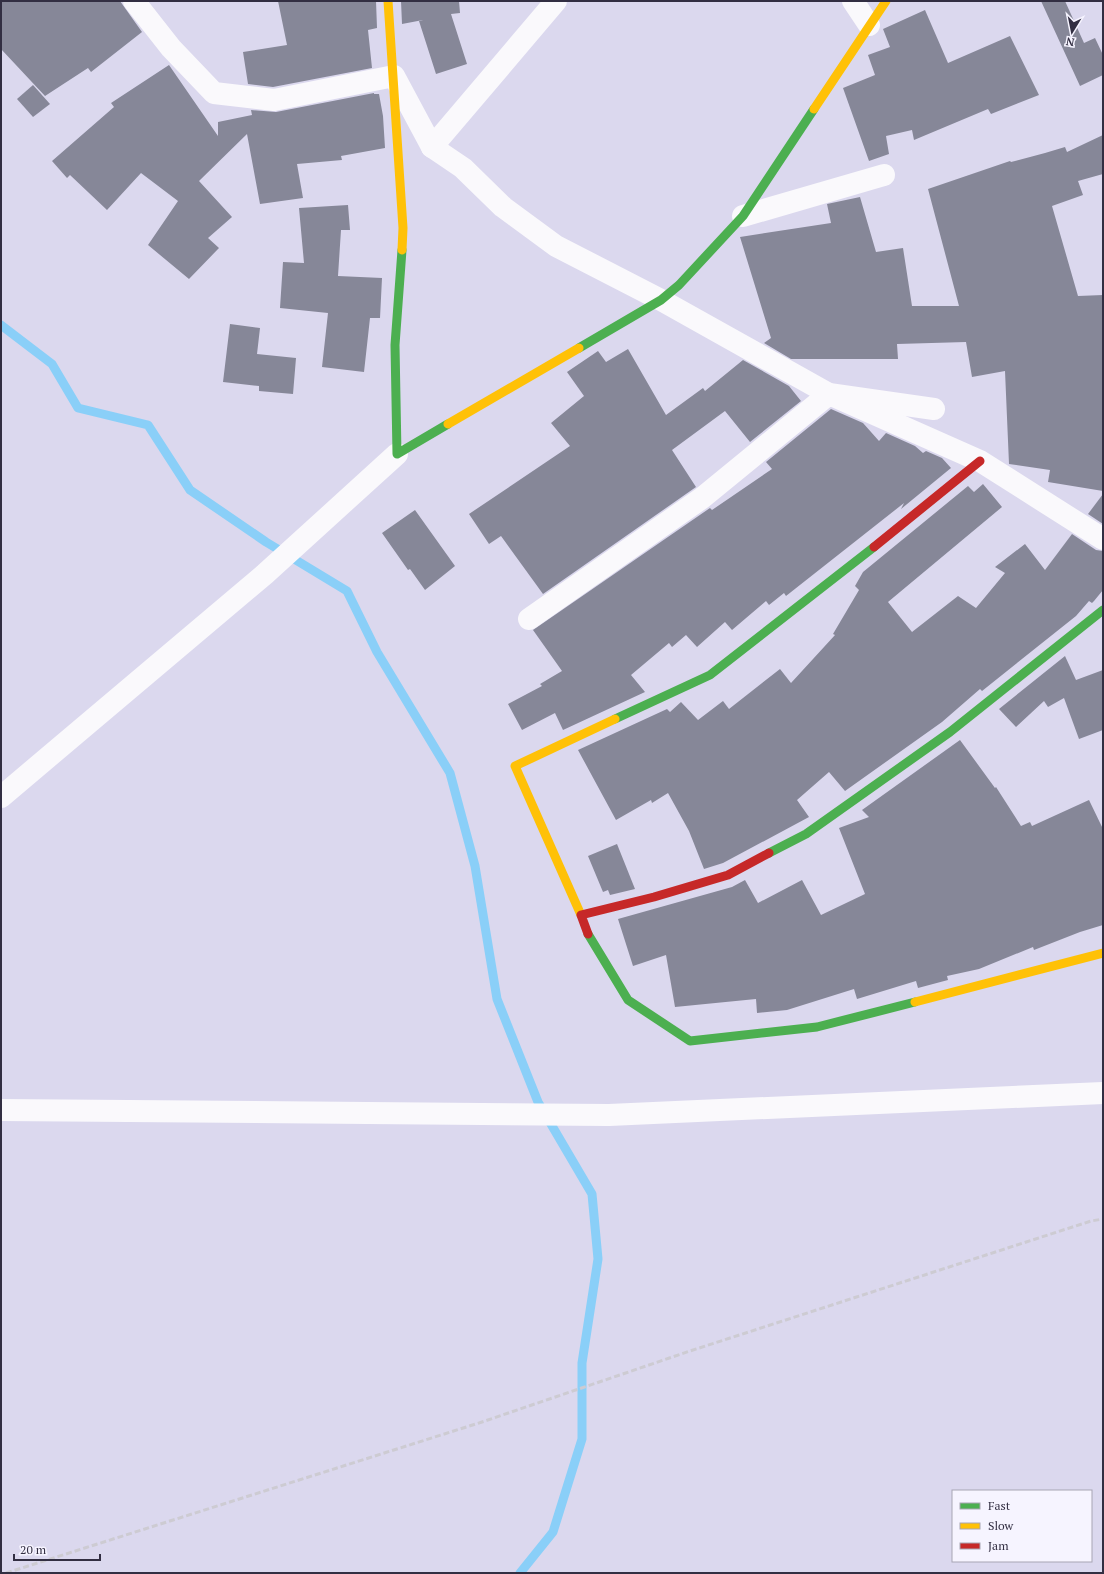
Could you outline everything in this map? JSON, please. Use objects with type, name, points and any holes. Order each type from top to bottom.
[{"type":"street","points":[[134,1],[171,48],[214,93],[274,100],[394,76]]},
{"type":"street","points":[[388,1],[403,228],[395,345],[397,454]]},
{"type":"street","points":[[432,147],[556,1]]},
{"type":"street","points":[[853,1],[869,25]]},
{"type":"street","points":[[1,797],[265,574],[397,454],[661,300],[679,285],[743,216],[886,1]]},
{"type":"street","points":[[394,76],[432,147],[463,168],[503,207],[556,246],[661,300],[829,394],[980,461],[1103,539]]},
{"type":"street","points":[[743,216],[884,175]]},
{"type":"street","points":[[529,619],[702,498],[829,394],[934,409]]},
{"type":"street","points":[[980,461],[835,578],[710,675],[515,766],[586,930],[628,1000],[690,1041],[816,1027],[1103,953]]},
{"type":"street","points":[[580,915],[654,897],[728,875],[806,834],[950,732],[1103,610]]},
{"type":"street","points":[[1,1110],[609,1115],[1103,1093]]},
{"type":"building","points":[[1,1],[120,1],[142,32],[91,72],[88,68],[45,96],[1,49]]},
{"type":"building","points":[[278,1],[376,1],[377,28],[368,30],[372,68],[273,87],[248,84],[243,52],[287,45]]},
{"type":"building","points":[[401,1],[459,1],[460,13],[451,14],[467,64],[436,74],[419,21],[423,20],[402,24]]},
{"type":"building","points":[[1041,1],[1065,1],[1084,43],[1095,38],[1103,55],[1103,75],[1080,86]]},
{"type":"building","points":[[925,10],[948,63],[1010,36],[1039,95],[991,114],[988,109],[914,140],[912,130],[886,136],[889,154],[869,161],[843,88],[875,75],[868,55],[890,47],[883,29]]},
{"type":"building","points":[[169,65],[218,136],[218,122],[252,115],[251,110],[276,112],[374,93],[379,94],[383,116],[385,148],[341,156],[342,160],[297,164],[303,198],[260,204],[247,134],[199,181],[232,217],[208,238],[219,248],[189,279],[148,245],[178,201],[141,173],[107,210],[70,175],[67,178],[52,161],[114,107],[111,103]]},
{"type":"building","points":[[33,85],[50,104],[33,117],[17,99]]},
{"type":"building","points":[[1103,135],[1103,174],[1078,181],[1083,195],[1052,206],[1078,296],[1103,295],[1103,491],[1048,482],[1050,470],[1009,464],[1005,371],[972,377],[966,342],[897,344],[898,359],[791,359],[764,343],[771,338],[740,237],[831,223],[827,204],[860,197],[876,252],[903,248],[912,306],[959,306],[928,189],[1010,161],[1011,162],[1065,147],[1067,152]]},
{"type":"building","points":[[348,205],[350,230],[341,230],[338,276],[382,278],[380,318],[370,318],[364,372],[322,367],[328,313],[280,308],[283,262],[304,263],[299,208]]},
{"type":"building","points":[[230,324],[260,328],[257,354],[296,358],[293,394],[259,391],[259,386],[223,382]]},
{"type":"building","points":[[628,349],[666,415],[703,388],[705,391],[743,360],[789,386],[801,401],[750,442],[725,411],[672,450],[696,487],[543,594],[501,536],[489,544],[469,514],[570,446],[551,423],[584,396],[567,372],[598,351],[606,362]]},
{"type":"building","points":[[831,409],[863,423],[879,441],[886,433],[915,446],[923,453],[926,451],[942,458],[951,468],[901,509],[904,503],[786,596],[784,593],[769,605],[766,601],[732,630],[725,622],[697,647],[686,635],[672,647],[669,643],[631,675],[645,692],[563,730],[555,713],[522,730],[508,704],[542,686],[540,684],[562,671],[533,630],[710,508],[712,510],[772,469],[766,462]]},
{"type":"building","points":[[983,484],[1002,507],[888,602],[912,632],[958,596],[976,608],[1005,573],[995,567],[1025,544],[1045,570],[1072,534],[1096,550],[1103,551],[1103,590],[1092,603],[1089,601],[1076,616],[982,691],[980,689],[942,722],[845,791],[829,772],[797,800],[809,817],[723,863],[704,869],[689,831],[668,793],[652,803],[651,800],[616,820],[578,750],[667,709],[670,712],[681,702],[698,720],[723,701],[729,709],[780,669],[791,683],[835,635],[833,634],[859,590],[855,586],[863,572],[968,486],[974,492]]},
{"type":"building","points":[[1103,494],[1103,524],[1088,514]]},
{"type":"building","points":[[415,510],[455,566],[425,590],[410,569],[408,570],[382,533]]},
{"type":"building","points":[[1065,656],[1076,680],[1103,670],[1103,730],[1079,739],[1064,698],[1048,707],[1044,701],[1016,727],[999,709]]},
{"type":"building","points":[[960,740],[995,788],[996,787],[1021,826],[1030,822],[1032,826],[1089,800],[1103,829],[1103,925],[1080,932],[1034,950],[1033,947],[979,969],[947,976],[948,980],[918,988],[916,981],[857,999],[854,989],[787,1010],[757,1013],[756,999],[675,1007],[666,955],[633,966],[618,919],[732,887],[745,880],[758,903],[802,880],[821,915],[865,894],[839,828],[869,817],[862,810]]},
{"type":"building","points":[[617,844],[635,889],[610,895],[608,890],[603,892],[588,856]]},
{"type":"waterway","points":[[1,325],[52,364],[78,408],[148,425],[190,490],[266,542],[347,591],[377,652],[450,773],[475,866],[497,999],[538,1102],[592,1194],[598,1259],[582,1363],[582,1439],[553,1532],[520,1573]]},
{"type":"railway","points":[[6,1573],[482,1422],[690,1351],[1091,1221],[1103,1219]]},
{"type":"traffic: fast","points":[[579,348],[661,300],[679,285],[743,216],[814,109]]},
{"type":"traffic: fast","points":[[402,250],[395,345],[397,454],[448,424]]},
{"type":"traffic: fast","points":[[615,719],[710,675],[874,547]]},
{"type":"traffic: fast","points":[[769,853],[806,834],[950,732],[1103,610]]},
{"type":"traffic: fast","points":[[588,934],[628,1000],[690,1041],[817,1027],[915,1002]]},
{"type":"traffic: slow","points":[[388,1],[403,228],[402,250]]},
{"type":"traffic: slow","points":[[814,109],[886,1]]},
{"type":"traffic: slow","points":[[448,424],[579,348]]},
{"type":"traffic: slow","points":[[581,915],[515,766],[615,719]]},
{"type":"traffic: slow","points":[[915,1002],[1103,953]]},
{"type":"traffic: jam","points":[[874,547],[980,461]]},
{"type":"traffic: jam","points":[[588,934],[581,915],[654,897],[728,875],[769,853]]}]
